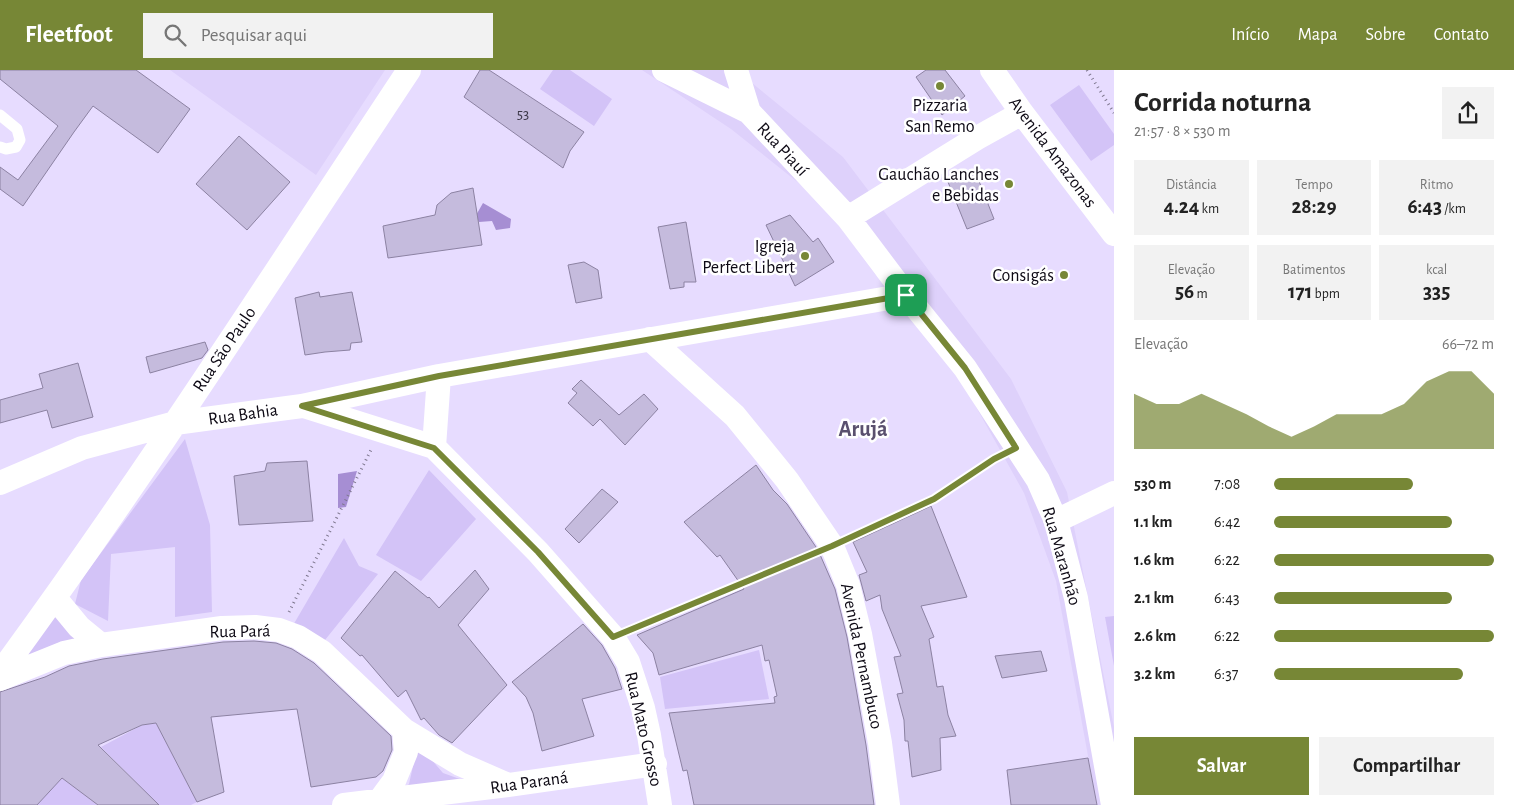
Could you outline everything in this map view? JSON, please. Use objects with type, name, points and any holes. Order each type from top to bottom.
[{"type":"street","name":"Rua São Paulo","points":[[0,673],[55,598],[175,423],[409,70]]},
{"type":"street","points":[[664,70],[749,112]]},
{"type":"street","name":"Rua Piauí","points":[[736,70],[749,112],[848,218]]},
{"type":"street","name":"Avenida Amazonas","points":[[992,70],[1022,113],[1114,234]]},
{"type":"street","points":[[848,218],[977,138],[1022,113]]},
{"type":"street","name":"Rua Maranhão","points":[[848,218],[906,295],[965,368],[1038,480],[1056,521],[1076,598],[1113,805]]},
{"type":"street","name":"Rua Bahia","points":[[0,483],[82,448],[175,423],[302,406],[439,376],[906,295]]},
{"type":"street","name":"Avenida Pernambuco","points":[[650,339],[735,416],[787,480],[832,546],[848,585],[860,634],[880,743],[888,805]]},
{"type":"street","points":[[434,448],[439,376]]},
{"type":"street","name":"Rua Mato Grosso","points":[[302,406],[434,448],[538,552],[613,637],[628,662],[643,708],[655,764],[660,805]]},
{"type":"street","points":[[1056,521],[1114,493]]},
{"type":"street","points":[[55,598],[80,627],[101,645]]},
{"type":"street","name":"Rua Pará","points":[[0,679],[64,653],[101,645],[222,628],[255,627],[280,630],[322,652],[404,730],[460,764],[508,785]]},
{"type":"street","points":[[380,800],[394,780],[406,752],[404,730]]},
{"type":"street","name":"Rua Paraná","points":[[344,805],[508,785],[655,764]]},
{"type":"lane","points":[[0,114],[17,129],[20,140],[16,147],[6,149],[0,147]]},
{"type":"path","points":[[1087,70],[1114,113]]},
{"type":"path","points":[[280,630],[382,430]]},
{"type":"path","points":[[613,637],[832,546],[934,499],[994,459],[1016,448]]},
{"type":"shaded area","points":[[170,70],[385,70],[316,175]]},
{"type":"shaded area","points":[[553,70],[570,70],[612,99],[594,126],[540,89]]},
{"type":"shaded area","points":[[642,70],[736,70],[843,157],[1011,379],[1067,492],[1114,727],[1114,805],[1097,805],[1056,581],[1024,493],[932,328],[875,274],[820,200],[731,129]]},
{"type":"shaded area","points":[[1079,85],[1114,134],[1114,145],[1091,161],[1050,105]]},
{"type":"shaded area","points":[[483,203],[511,219],[510,228],[496,230],[492,221],[479,222],[475,217]]},
{"type":"shaded area","points":[[185,439],[210,525],[212,612],[175,617],[175,547],[111,554],[108,621],[75,604],[81,580]]},
{"type":"shaded area","points":[[429,470],[476,519],[421,581],[376,555]]},
{"type":"shaded area","points":[[357,471],[346,507],[338,508],[338,474]]},
{"type":"shaded area","points":[[344,538],[359,566],[378,574],[325,640],[292,627]]},
{"type":"shaded area","points":[[54,608],[80,646],[16,663]]},
{"type":"shaded area","points":[[1114,616],[1114,666],[1105,617]]},
{"type":"shaded area","points":[[759,650],[769,699],[665,709],[660,677]]},
{"type":"shaded area","points":[[156,723],[197,802],[191,805],[159,805],[101,747],[142,725]]},
{"type":"shaded area","points":[[418,744],[443,773],[482,787],[398,797],[409,784]]},
{"type":"shaded area","points":[[62,778],[98,805],[37,805]]},
{"type":"building","points":[[0,70],[136,70],[190,109],[158,153],[93,106],[23,206],[0,189],[0,167],[18,180],[58,126],[0,79]]},
{"type":"building","points":[[480,70],[489,70],[584,132],[570,151],[563,168],[464,97]]},
{"type":"building","name":"Pizzaria San Remo","points":[[926,70],[945,70],[965,96],[942,115],[916,77]]},
{"type":"building","points":[[239,136],[290,182],[247,230],[196,184]]},
{"type":"building","points":[[975,171],[994,219],[967,229],[948,182]]},
{"type":"building","points":[[473,188],[482,245],[388,258],[383,226],[435,215],[437,205],[451,193]]},
{"type":"building","name":"Igreja Perfect Libert","points":[[790,215],[813,242],[818,238],[834,262],[795,286],[766,225]]},
{"type":"building","points":[[686,222],[696,282],[684,282],[684,287],[670,289],[658,227]]},
{"type":"building","points":[[584,262],[598,270],[602,298],[576,303],[568,265]]},
{"type":"building","points":[[319,292],[320,297],[352,292],[362,342],[351,343],[350,350],[305,355],[295,298]]},
{"type":"building","points":[[205,342],[208,350],[202,358],[150,373],[146,357]]},
{"type":"building","points":[[78,363],[93,417],[52,428],[47,410],[0,423],[0,400],[43,388],[39,374]]},
{"type":"building","points":[[581,380],[619,415],[644,394],[658,409],[625,445],[600,419],[593,426],[568,403],[577,393],[572,389]]},
{"type":"building","points":[[307,461],[313,521],[239,525],[234,476],[265,471],[267,463]]},
{"type":"building","points":[[756,465],[773,490],[787,504],[818,550],[835,589],[847,637],[866,745],[874,805],[694,805],[687,770],[683,771],[669,713],[775,703],[774,697],[777,696],[769,660],[765,661],[762,645],[659,675],[653,653],[637,635],[744,589],[720,555],[717,557],[684,522]]},
{"type":"building","points":[[602,489],[618,502],[579,543],[565,529]]},
{"type":"building","points":[[931,506],[967,597],[921,606],[934,637],[929,639],[937,687],[943,686],[948,715],[956,736],[940,738],[941,770],[912,777],[908,741],[905,741],[904,720],[897,694],[903,693],[894,657],[901,656],[882,609],[880,595],[866,601],[859,575],[867,572],[853,542]]},
{"type":"building","points":[[475,570],[489,589],[458,625],[507,685],[452,743],[439,735],[424,718],[421,720],[406,690],[398,697],[362,655],[360,656],[341,638],[395,571],[429,597],[439,608]]},
{"type":"building","points":[[583,624],[602,645],[615,668],[622,689],[582,699],[594,736],[542,751],[533,713],[526,697],[512,682]]},
{"type":"building","points":[[254,641],[276,643],[292,649],[314,663],[391,736],[392,750],[383,771],[376,777],[311,787],[297,709],[211,717],[224,792],[197,802],[156,723],[142,725],[98,745],[159,805],[98,805],[62,778],[37,805],[0,805],[0,692],[45,677],[69,666],[103,659],[223,642]]},
{"type":"building","points":[[1041,651],[1047,671],[1002,678],[995,656]]},
{"type":"building","points":[[1088,758],[1097,805],[1011,805],[1007,770]]},
{"type":"place","name":"Pizzaria San Remo","points":[[940,86]]},
{"type":"place","name":"Gauchão Lanches e Bebidas","points":[[1009,184]]},
{"type":"place","name":"Igreja Perfect Libert","points":[[805,256]]},
{"type":"place","name":"Consigás","points":[[1064,275]]},
{"type":"district","name":"Arujá","points":[[863,428]]},
{"type":"route","points":[[906,295],[965,368],[1016,448],[994,459],[934,499],[832,546],[613,637],[538,552],[434,448],[302,406],[439,376],[906,295]]}]
